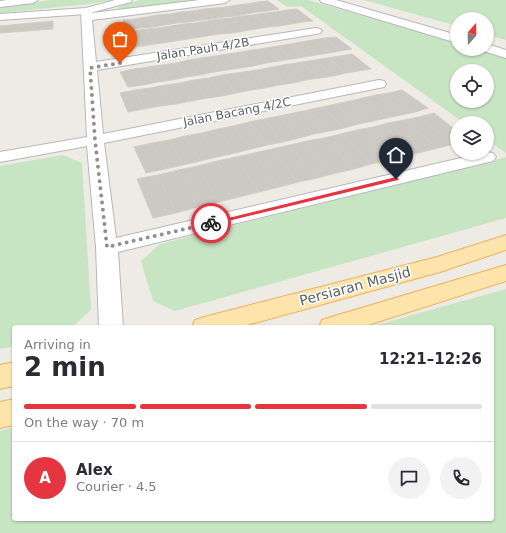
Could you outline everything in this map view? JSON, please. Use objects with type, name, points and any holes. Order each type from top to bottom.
[{"type":"main road","name":"Persiaran Masjid","points":[[211,325],[440,264],[506,242]]},
{"type":"main road","points":[[337,325],[506,273]]},
{"type":"main road","points":[[0,377],[12,374]]},
{"type":"main road","points":[[0,415],[12,412]]},
{"type":"street","points":[[0,4],[33,0]]},
{"type":"street","points":[[86,14],[127,0]]},
{"type":"street","points":[[0,17],[86,14],[225,0]]},
{"type":"street","points":[[325,0],[450,36]]},
{"type":"street","points":[[352,0],[450,28]]},
{"type":"street","points":[[86,14],[95,140],[107,247],[111,325]]},
{"type":"street","name":"Jalan Pauh 4/2B","points":[[90,68],[316,31]]},
{"type":"street","points":[[494,41],[506,45]]},
{"type":"street","points":[[494,50],[506,54]]},
{"type":"street","name":"Jalan Bacang 4/2C","points":[[0,157],[95,140],[378,84]]},
{"type":"street","points":[[107,247],[474,160]]},
{"type":"green space","points":[[51,0],[112,0],[89,4],[0,13],[0,7]]},
{"type":"green space","points":[[140,0],[196,0],[119,10],[118,7]]},
{"type":"green space","points":[[277,0],[308,0],[450,41],[450,56],[494,56],[494,53],[506,57],[506,153],[494,145],[494,116],[454,116],[301,6],[287,7]]},
{"type":"green space","points":[[364,0],[506,0],[506,40],[494,37],[494,12],[450,12],[450,24]]},
{"type":"green space","points":[[63,155],[82,163],[91,310],[74,325],[12,325],[12,346],[0,349],[0,166]]},
{"type":"green space","points":[[506,157],[506,218],[175,311],[153,301],[141,261],[160,244]]},
{"type":"green space","points":[[506,289],[506,533],[0,533],[0,431],[12,428],[12,521],[494,521],[494,325],[376,325]]},
{"type":"building","points":[[268,1],[279,9],[268,11],[258,2]]},
{"type":"building","points":[[258,2],[268,11],[257,12],[247,4]]},
{"type":"building","points":[[247,4],[257,12],[246,14],[237,5]]},
{"type":"building","points":[[237,5],[246,14],[235,16],[226,7]]},
{"type":"building","points":[[226,7],[235,16],[224,17],[215,8]]},
{"type":"building","points":[[215,8],[224,17],[212,19],[204,9]]},
{"type":"building","points":[[204,9],[212,19],[201,20],[193,11]]},
{"type":"building","points":[[297,9],[313,21],[302,22],[287,10]]},
{"type":"building","points":[[287,10],[302,22],[291,24],[276,12]]},
{"type":"building","points":[[193,11],[201,20],[189,22],[181,12]]},
{"type":"building","points":[[181,12],[189,22],[177,23],[170,14]]},
{"type":"building","points":[[276,12],[291,24],[279,26],[265,13]]},
{"type":"building","points":[[265,13],[279,26],[268,27],[253,15]]},
{"type":"building","points":[[170,14],[177,23],[165,25],[158,15]]},
{"type":"building","points":[[158,15],[165,25],[153,27],[147,17]]},
{"type":"building","points":[[253,15],[268,27],[256,29],[242,16]]},
{"type":"building","points":[[242,16],[256,29],[244,31],[231,18]]},
{"type":"building","points":[[147,17],[153,27],[141,28],[135,19]]},
{"type":"building","points":[[231,18],[244,31],[232,33],[219,19]]},
{"type":"building","points":[[135,19],[141,28],[117,32],[113,25],[124,23],[123,20]]},
{"type":"building","points":[[219,19],[232,33],[219,34],[207,21]]},
{"type":"building","points":[[53,21],[53,29],[0,33],[0,26]]},
{"type":"building","points":[[207,21],[219,34],[207,36],[195,23]]},
{"type":"building","points":[[195,23],[207,36],[194,38],[183,24]]},
{"type":"building","points":[[183,24],[194,38],[181,40],[171,26]]},
{"type":"building","points":[[171,26],[181,40],[168,42],[159,28]]},
{"type":"building","points":[[159,28],[168,42],[155,44],[146,29]]},
{"type":"building","points":[[146,29],[155,44],[142,46],[133,31]]},
{"type":"building","points":[[133,31],[142,46],[128,48],[120,33]]},
{"type":"building","points":[[120,33],[128,48],[114,50],[107,35]]},
{"type":"building","points":[[336,37],[352,49],[340,51],[324,38]]},
{"type":"building","points":[[324,38],[340,51],[329,53],[313,40]]},
{"type":"building","points":[[313,40],[329,53],[316,55],[301,42]]},
{"type":"building","points":[[301,42],[316,55],[304,57],[290,44]]},
{"type":"building","points":[[290,44],[304,57],[292,59],[278,46]]},
{"type":"building","points":[[278,46],[292,59],[279,61],[266,48]]},
{"type":"building","points":[[266,48],[279,61],[266,63],[253,50]]},
{"type":"building","points":[[253,50],[266,63],[253,66],[241,52]]},
{"type":"building","points":[[241,52],[253,66],[240,68],[228,54]]},
{"type":"building","points":[[228,54],[240,68],[227,70],[215,56]]},
{"type":"building","points":[[352,54],[371,69],[358,71],[340,56]]},
{"type":"building","points":[[215,56],[227,70],[214,72],[202,58]]},
{"type":"building","points":[[340,56],[358,71],[346,73],[327,58]]},
{"type":"building","points":[[202,58],[214,72],[200,75],[189,60]]},
{"type":"building","points":[[327,58],[346,73],[333,76],[315,60]]},
{"type":"building","points":[[189,60],[200,75],[186,77],[176,63]]},
{"type":"building","points":[[315,60],[333,76],[320,78],[302,62]]},
{"type":"building","points":[[302,62],[320,78],[306,80],[289,64]]},
{"type":"building","points":[[176,63],[186,77],[172,80],[162,65]]},
{"type":"building","points":[[289,64],[306,80],[293,83],[277,66]]},
{"type":"building","points":[[162,65],[172,80],[157,82],[148,67]]},
{"type":"building","points":[[277,66],[293,83],[279,85],[263,69]]},
{"type":"building","points":[[148,67],[157,82],[143,85],[134,69]]},
{"type":"building","points":[[134,69],[143,85],[128,87],[120,72]]},
{"type":"building","points":[[263,69],[279,85],[265,88],[250,71]]},
{"type":"building","points":[[250,71],[265,88],[251,90],[236,73]]},
{"type":"building","points":[[236,73],[251,90],[236,93],[222,75]]},
{"type":"building","points":[[222,75],[236,93],[222,96],[209,78]]},
{"type":"building","points":[[209,78],[222,96],[207,98],[194,80]]},
{"type":"building","points":[[194,80],[207,98],[191,101],[180,83]]},
{"type":"building","points":[[180,83],[191,101],[176,104],[165,85]]},
{"type":"building","points":[[165,85],[176,104],[160,106],[150,88]]},
{"type":"building","points":[[150,88],[160,106],[144,109],[135,90]]},
{"type":"building","points":[[135,90],[144,109],[128,112],[120,93]]},
{"type":"building","points":[[402,90],[428,108],[415,112],[389,93]]},
{"type":"building","points":[[389,93],[415,112],[401,115],[376,95]]},
{"type":"building","points":[[376,95],[401,115],[387,118],[363,98]]},
{"type":"building","points":[[363,98],[387,118],[373,121],[350,101]]},
{"type":"building","points":[[350,101],[373,121],[359,124],[336,104]]},
{"type":"building","points":[[336,104],[359,124],[344,128],[322,107]]},
{"type":"building","points":[[322,107],[344,128],[330,131],[308,110]]},
{"type":"building","points":[[308,110],[330,131],[314,134],[294,113]]},
{"type":"building","points":[[294,113],[314,134],[299,138],[279,116]]},
{"type":"building","points":[[434,113],[450,126],[450,141],[419,117]]},
{"type":"building","points":[[279,116],[299,138],[283,142],[264,119]]},
{"type":"building","points":[[419,117],[450,141],[450,145],[438,148],[404,120]]},
{"type":"building","points":[[264,119],[283,142],[268,145],[249,122]]},
{"type":"building","points":[[404,120],[438,148],[422,152],[388,123]]},
{"type":"building","points":[[249,122],[268,145],[251,149],[233,126]]},
{"type":"building","points":[[388,123],[422,152],[406,156],[373,127]]},
{"type":"building","points":[[233,126],[251,149],[235,153],[218,129]]},
{"type":"building","points":[[373,127],[406,156],[389,160],[357,130]]},
{"type":"building","points":[[218,129],[235,153],[217,157],[202,133]]},
{"type":"building","points":[[357,130],[389,160],[371,164],[341,134]]},
{"type":"building","points":[[202,133],[217,157],[200,161],[185,136]]},
{"type":"building","points":[[341,134],[371,164],[354,169],[324,138]]},
{"type":"building","points":[[185,136],[200,161],[183,165],[169,140]]},
{"type":"building","points":[[324,138],[354,169],[336,173],[307,141]]},
{"type":"building","points":[[169,140],[183,165],[165,169],[152,143]]},
{"type":"building","points":[[307,141],[336,173],[317,178],[290,145]]},
{"type":"building","points":[[152,143],[165,169],[146,173],[134,147]]},
{"type":"building","points":[[290,145],[317,178],[298,182],[272,149]]},
{"type":"building","points":[[272,149],[298,182],[279,187],[254,153]]},
{"type":"building","points":[[254,153],[279,187],[259,192],[236,157]]},
{"type":"building","points":[[236,157],[259,192],[239,197],[217,161]]},
{"type":"building","points":[[217,161],[239,197],[218,202],[198,166]]},
{"type":"building","points":[[198,166],[218,202],[197,207],[178,170]]},
{"type":"building","points":[[178,170],[197,207],[176,213],[158,175]]},
{"type":"building","points":[[158,175],[176,213],[153,218],[137,179]]},
{"type":"way so far","points":[[120,63],[90,68],[95,140],[107,247],[211,223]]},
{"type":"route","points":[[211,223],[396,179]]}]
